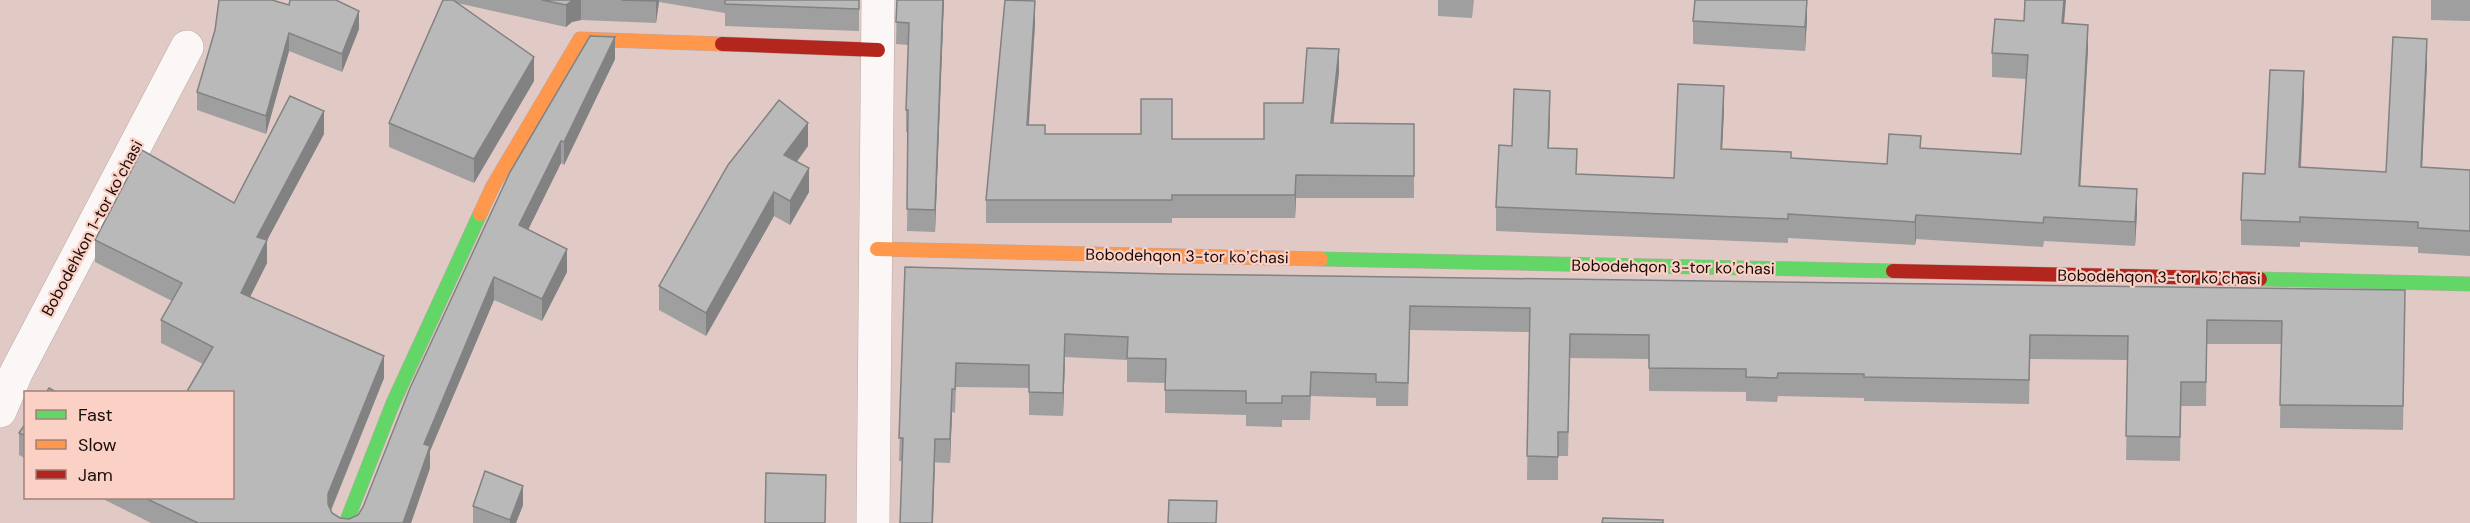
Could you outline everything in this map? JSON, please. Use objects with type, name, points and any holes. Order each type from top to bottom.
[{"type":"street","points":[[873,523],[878,0]]},
{"type":"street","points":[[346,523],[393,403],[494,186],[580,39],[878,50]]},
{"type":"street","name":"Bobodehkon 1-tor koʼchasi","points":[[0,411],[15,373],[187,47]]},
{"type":"street","name":"Bobodehqon 3-tor koʼchasi","points":[[877,249],[2470,284]]},
{"type":"building","points":[[219,0],[272,0],[289,5],[290,0],[336,0],[359,11],[342,54],[289,33],[266,116],[197,92],[215,30]]},
{"type":"building","points":[[443,0],[453,0],[534,57],[474,159],[389,123]]},
{"type":"building","points":[[542,0],[574,0],[566,5]]},
{"type":"building","points":[[725,0],[859,0],[859,9],[725,4]]},
{"type":"building","points":[[897,0],[943,0],[935,210],[907,209],[908,110],[906,110],[909,23],[896,22]]},
{"type":"building","points":[[1005,0],[1035,1],[1027,125],[1045,125],[1045,134],[1141,134],[1141,99],[1172,99],[1172,139],[1264,139],[1264,103],[1303,103],[1307,48],[1339,49],[1331,123],[1414,124],[1414,176],[1296,175],[1295,195],[1172,195],[1172,200],[986,200]]},
{"type":"building","points":[[1695,0],[1807,0],[1805,27],[1693,21]]},
{"type":"building","points":[[2025,0],[2064,0],[2062,23],[2088,25],[2079,186],[2137,189],[2135,222],[2044,217],[2043,223],[1916,215],[1915,222],[1788,214],[1788,219],[1496,207],[1499,145],[1512,146],[1514,89],[1550,91],[1548,148],[1577,149],[1576,174],[1674,178],[1678,84],[1724,86],[1721,149],[1791,152],[1791,158],[1887,164],[1889,134],[1921,136],[1920,148],[2021,154],[2028,55],[1992,53],[1995,19],[2024,21]]},
{"type":"building","points":[[590,36],[615,37],[564,142],[561,141],[519,225],[567,249],[542,299],[494,277],[424,444],[430,446],[403,523],[198,523],[147,499],[234,499],[234,391],[187,391],[213,347],[161,320],[182,283],[95,240],[142,150],[234,203],[290,96],[324,111],[257,237],[267,240],[241,293],[384,356],[328,494],[328,504],[332,513],[340,518],[349,519],[358,515],[363,507],[410,388],[510,172]]},
{"type":"building","points":[[2393,37],[2427,39],[2421,167],[2470,170],[2470,231],[2418,228],[2418,222],[2300,217],[2300,222],[2241,220],[2243,173],[2265,174],[2270,70],[2304,71],[2299,167],[2386,172]]},
{"type":"building","points":[[779,100],[808,123],[784,155],[809,168],[790,201],[774,192],[706,313],[659,286],[728,165]]},
{"type":"building","points":[[905,267],[1167,274],[2405,290],[2403,406],[2280,405],[2282,321],[2207,320],[2206,382],[2181,382],[2180,437],[2126,436],[2128,336],[2030,335],[2029,380],[1778,373],[1777,378],[1746,377],[1746,369],[1649,368],[1649,335],[1570,334],[1568,432],[1558,432],[1558,457],[1527,456],[1530,308],[1410,306],[1408,383],[1376,382],[1376,374],[1311,372],[1310,396],[1282,396],[1282,403],[1246,403],[1246,391],[1165,390],[1166,359],[1127,358],[1128,337],[1065,334],[1063,393],[1029,392],[1029,365],[956,363],[955,389],[952,389],[950,439],[935,439],[932,523],[900,523],[903,438],[899,438]]},
{"type":"building","points":[[24,426],[24,435],[19,433]]},
{"type":"building","points":[[485,471],[523,486],[510,520],[473,506]]},
{"type":"building","points":[[766,473],[826,475],[825,523],[765,523]]},
{"type":"building","points":[[1169,500],[1217,501],[1216,523],[1168,523]]},
{"type":"building","points":[[1603,518],[1663,520],[1663,523],[1602,523]]},
{"type":"traffic: fast","points":[[346,523],[393,403],[480,214]]},
{"type":"traffic: fast","points":[[1321,259],[1893,271]]},
{"type":"traffic: fast","points":[[2260,279],[2470,284]]},
{"type":"traffic: slow","points":[[480,214],[493,186],[580,39],[722,44]]},
{"type":"traffic: slow","points":[[877,249],[1321,259]]},
{"type":"traffic: jam","points":[[722,44],[878,50]]},
{"type":"traffic: jam","points":[[1893,271],[2260,279]]}]
